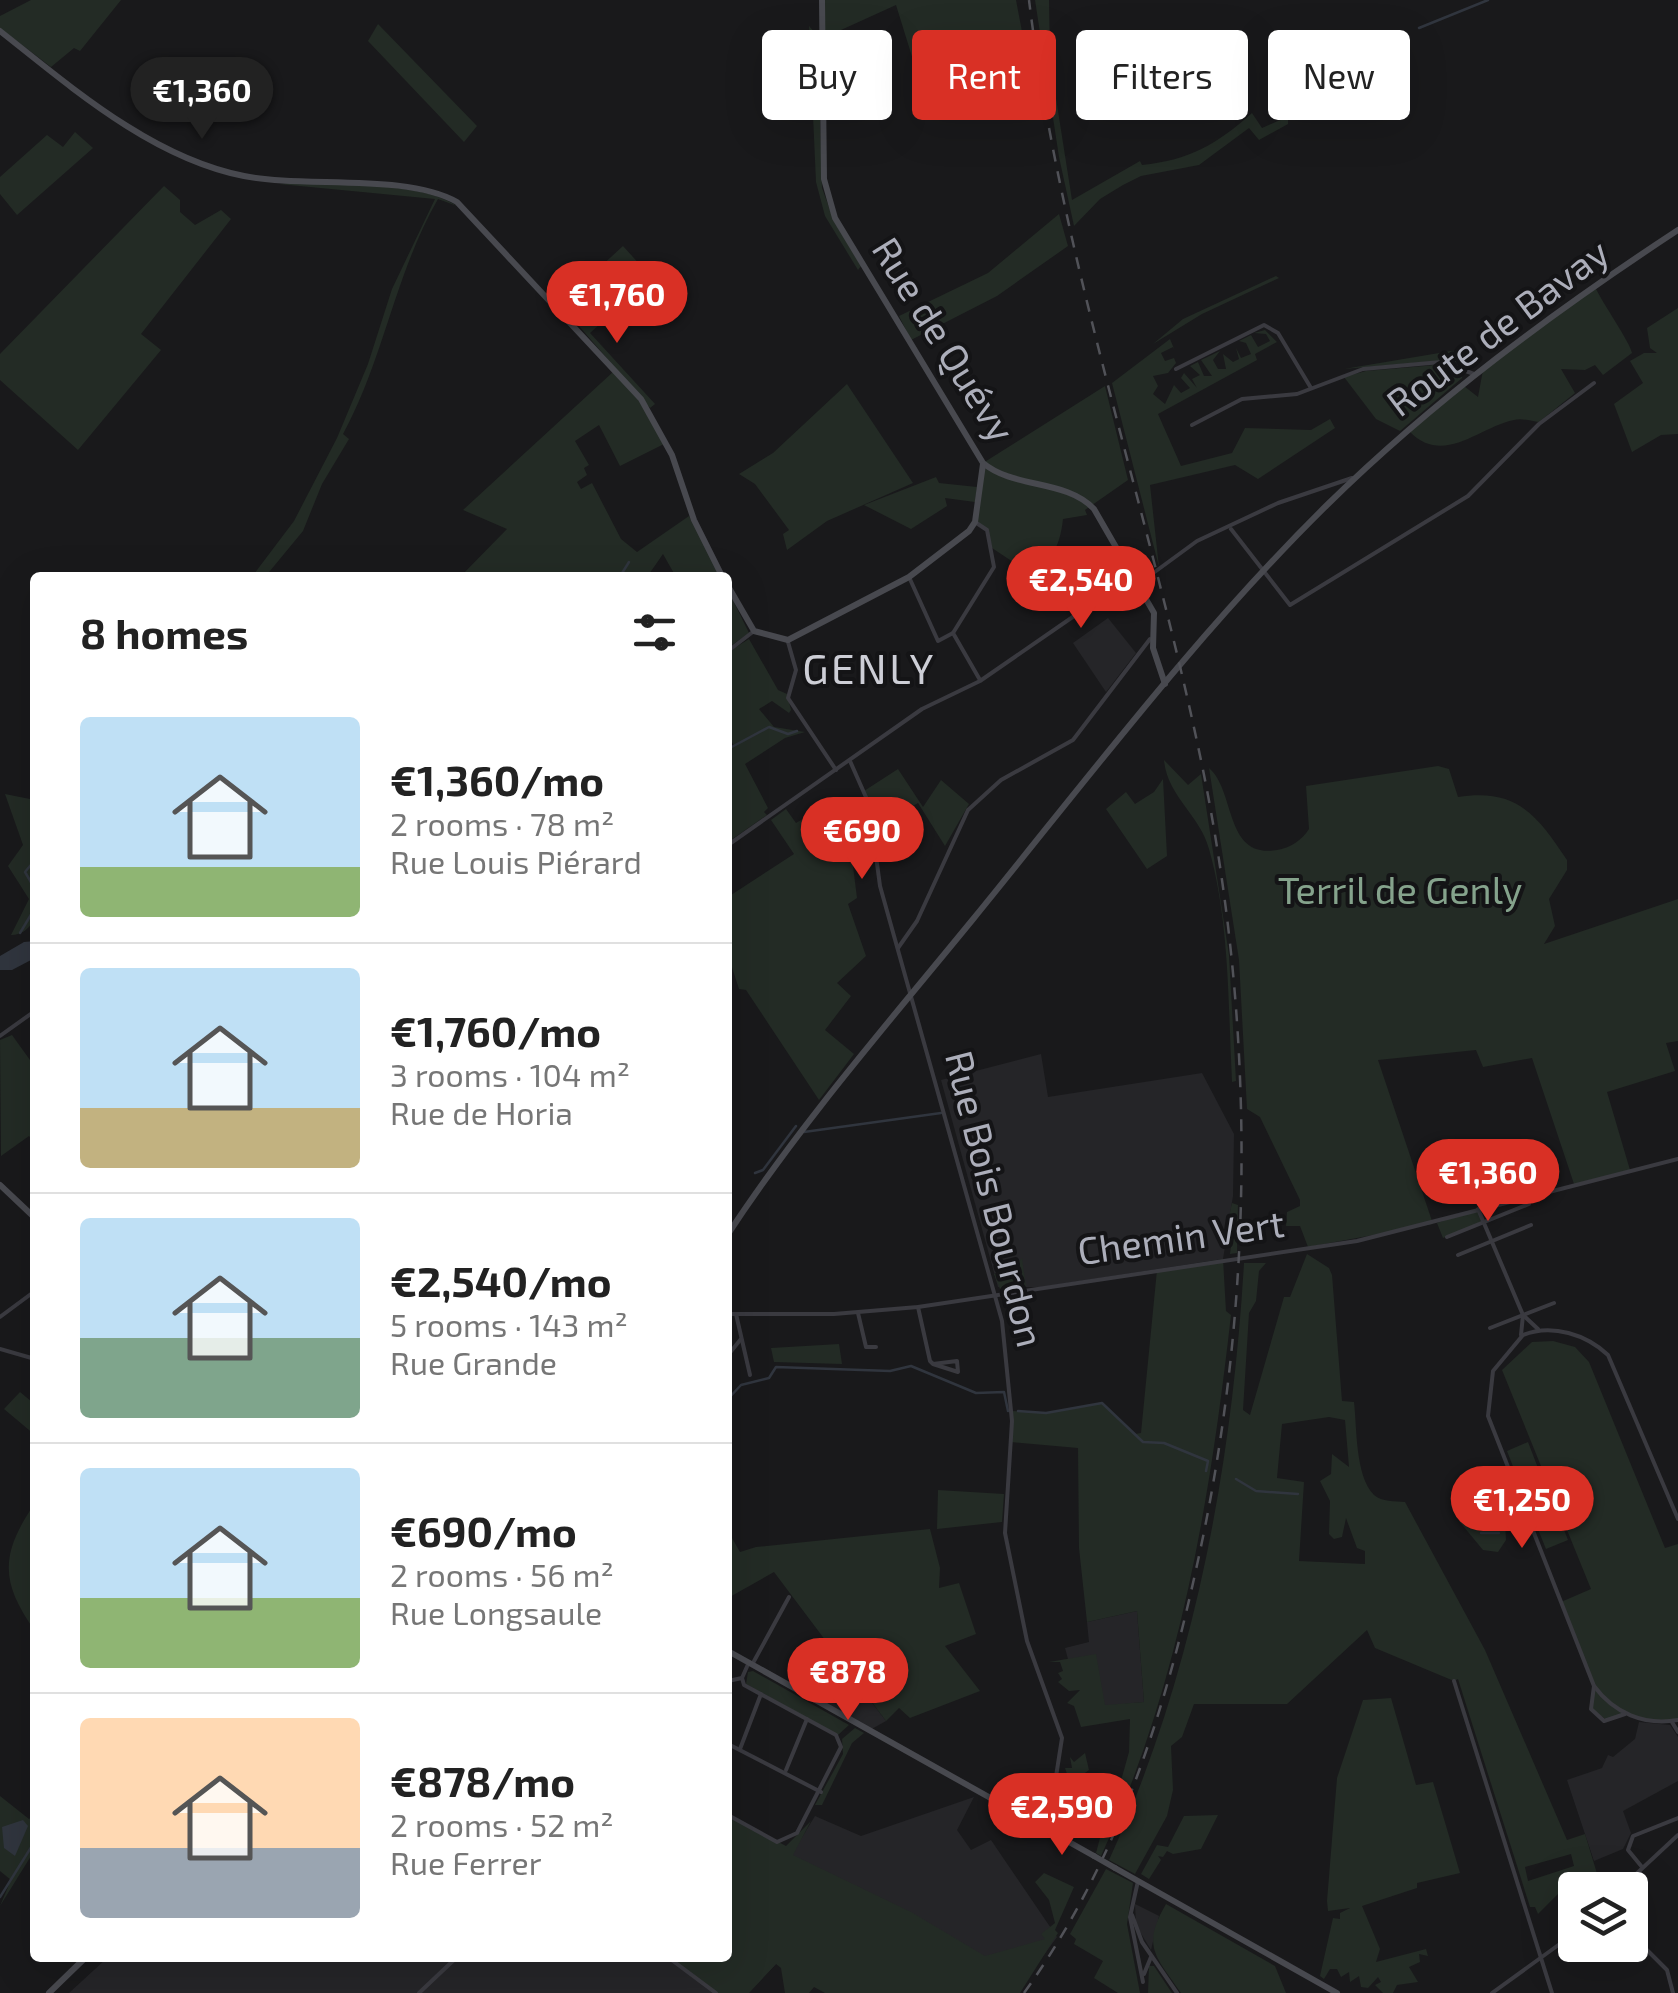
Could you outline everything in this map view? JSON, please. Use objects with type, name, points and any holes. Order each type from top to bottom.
[{"type":"main road","name":"Rue de Quévy","points":[[822,0],[821,104],[824,179],[830,208],[983,463],[1000,474],[1087,502],[1154,614],[1153,635],[1164,684]]},
{"type":"main road","points":[[0,31],[131,128],[221,170],[263,178],[426,190],[465,209],[641,399],[672,454],[694,520],[720,572]]},
{"type":"main road","name":"Route de Bavay","points":[[912,994],[1164,684],[1264,570],[1356,477],[1474,374],[1581,294],[1678,230]]},
{"type":"main road","points":[[732,593],[754,632],[788,640],[909,577],[975,522],[983,463]]},
{"type":"main road","points":[[732,1228],[793,1140],[912,994]]},
{"type":"main road","points":[[0,1185],[30,1213]]},
{"type":"main road","points":[[732,1653],[1338,1993]]},
{"type":"main road","points":[[49,1993],[81,1962]]},
{"type":"street","points":[[1176,369],[1264,324],[1278,333],[1311,388]]},
{"type":"street","points":[[1192,425],[1242,399],[1311,388],[1374,367],[1449,363],[1474,374]]},
{"type":"street","points":[[1230,528],[1290,605],[1468,496],[1540,424],[1594,382]]},
{"type":"street","points":[[732,842],[932,703],[980,681],[1102,598],[1137,584],[1197,541],[1278,502],[1356,477]]},
{"type":"street","points":[[909,577],[938,641],[954,633],[994,567],[987,530],[975,522]]},
{"type":"street","points":[[732,647],[754,632]]},
{"type":"street","points":[[954,633],[980,681]]},
{"type":"street","points":[[898,948],[917,921],[968,810],[1001,780],[1073,740],[1153,635]]},
{"type":"street","points":[[788,640],[796,666],[788,698],[836,770]]},
{"type":"street","name":"Rue Bois Bourdon","points":[[850,761],[869,804],[878,878],[996,1294],[1012,1421],[1005,1533],[1027,1642],[1062,1738],[1048,1830]]},
{"type":"street","points":[[0,1036],[30,1014]]},
{"type":"street","name":"Chemin Vert","points":[[732,1314],[858,1312],[918,1306],[1394,1234],[1508,1200],[1678,1159]]},
{"type":"street","points":[[1446,1237],[1529,1204]]},
{"type":"street","points":[[1478,1209],[1523,1315],[1542,1330]]},
{"type":"street","points":[[1458,1254],[1532,1225]]},
{"type":"street","points":[[0,1317],[30,1295]]},
{"type":"street","points":[[1490,1328],[1554,1302]]},
{"type":"street","points":[[918,1306],[933,1364]]},
{"type":"street","points":[[858,1312],[866,1347],[876,1346]]},
{"type":"street","points":[[736,1314],[750,1375]]},
{"type":"street","points":[[1517,1340],[1523,1315]]},
{"type":"street","points":[[1625,1714],[1594,1686],[1488,1416],[1493,1371],[1517,1340],[1528,1332],[1542,1330],[1576,1335],[1608,1355],[1678,1519]]},
{"type":"street","points":[[732,1349],[740,1338]]},
{"type":"street","points":[[0,1349],[30,1358]]},
{"type":"street","points":[[732,1680],[742,1678],[789,1597]]},
{"type":"street","points":[[732,1818],[778,1842],[798,1834],[839,1757],[841,1743],[836,1735],[761,1694],[742,1678]]},
{"type":"street","points":[[1454,1681],[1552,1993]]},
{"type":"street","points":[[1594,1686],[1590,1706],[1604,1721],[1625,1714],[1675,1721],[1678,1732]]},
{"type":"street","points":[[740,1748],[761,1694]]},
{"type":"street","points":[[786,1770],[807,1719]]},
{"type":"street","points":[[732,1745],[786,1770],[792,1780],[821,1792]]},
{"type":"street","points":[[1642,1867],[1628,1850],[1633,1836],[1678,1818]]},
{"type":"street","points":[[1637,1872],[1678,1835]]},
{"type":"street","points":[[1138,1880],[1130,1906],[1143,1982]]},
{"type":"street","points":[[1130,1906],[1147,1950],[1177,1993]]},
{"type":"street","points":[[1492,1993],[1558,1946]]},
{"type":"street","points":[[1140,1964],[1147,1950]]},
{"type":"street","points":[[1648,1951],[1667,1970],[1673,1993]]},
{"type":"street","points":[[1142,1993],[1144,1966],[1151,1957]]},
{"type":"street","points":[[419,1993],[452,1962]]},
{"type":"street","points":[[674,1962],[716,1993]]},
{"type":"shaded area","points":[[1108,618],[1136,653],[1106,692],[1073,643]]},
{"type":"shaded area","points":[[30,941],[30,961],[12,970],[0,970],[0,956]]},
{"type":"shaded area","points":[[1041,1054],[1048,1097],[1202,1073],[1234,1134],[1233,1196],[1223,1259],[1041,1287],[998,1287],[941,1080]]},
{"type":"shaded area","points":[[1137,1611],[1144,1702],[1105,1706],[1068,1659],[1065,1648],[1089,1642],[1087,1622]]},
{"type":"shaded area","points":[[833,1652],[886,1721],[868,1731],[810,1697]]},
{"type":"shaded area","points":[[1639,1722],[1670,1725],[1678,1737],[1678,1781],[1623,1811],[1631,1833],[1623,1849],[1594,1861],[1567,1780],[1602,1768],[1608,1755],[1613,1757],[1635,1739]]},
{"type":"shaded area","points":[[974,1797],[957,1830],[971,1850],[991,1840],[1057,1937],[1016,1993],[776,1964],[748,1993],[69,1993],[103,1962],[732,1962],[732,1951],[815,1816],[861,1836]]},
{"type":"shaded area","points":[[23,1820],[28,1826],[15,1856],[4,1848],[2,1827]]},
{"type":"shaded area","points":[[1135,1904],[1159,1916],[1151,1950],[1136,1925]]},
{"type":"green space","points":[[31,0],[121,0],[80,51],[74,48],[51,67],[0,28],[0,16]]},
{"type":"green space","points":[[825,0],[1016,0],[1022,30],[912,30],[912,57],[896,5],[841,30],[823,30]]},
{"type":"green space","points":[[1035,0],[1049,0],[1050,30],[1040,30]]},
{"type":"green space","points":[[378,24],[477,126],[464,142],[368,41]]},
{"type":"green space","points":[[1056,98],[1072,200],[1140,161],[1142,165],[1159,163],[1202,149],[1248,120],[1252,113],[1262,128],[1288,120],[1288,124],[1259,140],[1249,128],[1199,165],[1141,176],[1100,199],[1074,226],[1053,120]]},
{"type":"green space","points":[[813,120],[820,120],[822,188],[834,221],[861,266],[858,270],[825,216],[816,182]]},
{"type":"green space","points":[[75,132],[93,148],[17,215],[0,194],[0,177],[47,135],[63,147]]},
{"type":"green space","points":[[279,184],[401,189],[422,192],[457,206],[438,199],[423,228],[369,376],[343,434],[349,439],[322,484],[303,531],[269,572],[256,572],[294,521],[337,438],[368,364],[392,289],[435,199]]},
{"type":"green space","points":[[164,186],[180,200],[180,212],[195,225],[221,210],[231,219],[141,334],[161,350],[78,450],[0,380],[0,354]]},
{"type":"green space","points":[[1059,214],[1068,246],[997,296],[911,340],[899,316],[988,273]]},
{"type":"green space","points":[[623,246],[651,277],[590,333],[655,404],[650,408],[560,304]]},
{"type":"green space","points":[[1276,276],[1279,278],[1202,314],[1153,344],[1183,319]]},
{"type":"green space","points":[[1595,287],[1632,353],[1603,375],[1595,365],[1585,370],[1561,369],[1575,393],[1539,422],[1514,420],[1449,445],[1423,442],[1410,432],[1464,386],[1478,397],[1483,370]]},
{"type":"green space","points":[[1678,308],[1678,434],[1661,435],[1632,452],[1614,404],[1643,383],[1630,361],[1644,353],[1657,353],[1650,348],[1647,328]]},
{"type":"green space","points":[[1265,330],[1277,342],[1255,354],[1257,360],[1158,414],[1181,466],[1232,453],[1245,428],[1311,430],[1330,419],[1335,428],[1258,479],[1235,465],[1150,485],[1159,567],[1112,383],[1170,339],[1175,351],[1173,347],[1161,353],[1165,361],[1174,358],[1176,363],[1168,373],[1153,376],[1158,386],[1153,394],[1165,404],[1174,385],[1181,393],[1190,388],[1181,378],[1184,373],[1197,388],[1192,379],[1200,375],[1190,366],[1198,362],[1204,376],[1212,376],[1201,360],[1220,351],[1213,360],[1218,369],[1226,369],[1223,354],[1233,362],[1239,359],[1236,348],[1241,358],[1251,354],[1246,343],[1239,341],[1251,335],[1258,347],[1270,341],[1266,334],[1254,333]]},
{"type":"green space","points":[[1451,351],[1469,352],[1475,359],[1472,366],[1446,360],[1344,369]]},
{"type":"green space","points":[[1436,365],[1463,372],[1462,378],[1400,431],[1376,419],[1344,377],[1366,371]]},
{"type":"green space","points":[[613,372],[638,399],[664,444],[620,466],[599,425],[575,441],[589,465],[584,468],[587,475],[577,482],[581,489],[592,483],[621,539],[637,552],[689,516],[718,572],[673,572],[663,554],[650,572],[465,572],[507,529],[463,510]]},
{"type":"green space","points":[[847,384],[913,483],[827,521],[787,550],[783,534],[789,530],[755,484],[739,474],[773,453]]},
{"type":"green space","points":[[1105,386],[1128,480],[1085,510],[1087,515],[1063,519],[1055,549],[1038,570],[1020,581],[1011,577],[1016,564],[992,548],[987,530],[975,522],[983,463]]},
{"type":"green space","points":[[936,477],[939,483],[977,487],[975,502],[945,498],[947,506],[911,529],[864,505]]},
{"type":"green space","points":[[732,598],[749,633],[732,645]]},
{"type":"green space","points":[[749,639],[778,690],[787,694],[789,713],[772,701],[759,709],[774,727],[805,732],[785,738],[745,764],[768,808],[764,812],[767,815],[732,839],[734,746],[732,650]]},
{"type":"green space","points":[[1164,760],[1188,785],[1201,774],[1229,955],[1236,1081],[1232,1082],[1227,964],[1216,877],[1205,837],[1171,784]]},
{"type":"green space","name":"Terril de Genly","points":[[1438,766],[1449,769],[1458,797],[1496,797],[1523,808],[1546,830],[1567,860],[1567,870],[1549,899],[1555,926],[1544,944],[1678,899],[1678,1041],[1666,1043],[1675,1071],[1607,1092],[1630,1170],[1574,1184],[1532,1058],[1483,1067],[1476,1050],[1378,1060],[1433,1224],[1308,1247],[1300,1226],[1286,1226],[1287,1212],[1300,1206],[1300,1200],[1260,1117],[1247,1109],[1239,960],[1209,768],[1218,778],[1239,834],[1260,850],[1277,850],[1295,843],[1309,829],[1306,786]]},
{"type":"green space","points":[[898,769],[923,807],[941,780],[969,804],[945,846],[918,803],[869,832],[873,861],[853,866],[857,898],[848,904],[866,956],[837,983],[851,996],[825,1030],[854,1054],[819,1100],[746,990],[739,989],[732,967],[732,894],[794,854],[771,820],[786,809],[796,823],[813,813],[818,822],[808,828],[815,842],[849,813],[868,804],[864,791]]},
{"type":"green space","points":[[1163,779],[1167,856],[1147,869],[1106,809],[1126,792],[1135,804],[1154,792]]},
{"type":"green space","points":[[5,794],[30,799],[30,925],[11,935],[29,899],[8,866],[23,845]]},
{"type":"green space","points":[[12,1035],[30,1060],[30,1137],[1,1156],[0,1040]]},
{"type":"green space","points":[[1232,1203],[1238,1205],[1237,1253],[1230,1254],[1231,1246],[1223,1245]]},
{"type":"green space","points":[[1478,1209],[1484,1222],[1443,1238],[1437,1223]]},
{"type":"green space","points":[[1307,1254],[1329,1268],[1342,1401],[1354,1402],[1363,1476],[1374,1495],[1405,1502],[1485,1650],[1567,1840],[1585,1834],[1597,1872],[1558,1872],[1558,1894],[1538,1914],[1535,1907],[1530,1907],[1458,1679],[1454,1681],[1375,1648],[1367,1630],[1287,1704],[1194,1704],[1182,1737],[1171,1746],[1173,1790],[1167,1816],[1135,1874],[1109,1860],[1164,1717],[1204,1568],[1230,1416],[1244,1263],[1266,1263],[1259,1271],[1256,1301],[1249,1313],[1243,1410],[1250,1415],[1284,1297],[1290,1297]],"holes":[[[1329,1417],[1345,1420],[1349,1467],[1332,1454],[1331,1474],[1320,1481],[1330,1501],[1329,1534],[1334,1539],[1342,1537],[1346,1518],[1357,1548],[1365,1551],[1365,1564],[1299,1561],[1304,1482],[1277,1478],[1282,1424]],[[1571,1854],[1574,1866],[1528,1881],[1525,1867]]]},
{"type":"green space","points":[[1022,1258],[1026,1286],[1000,1289],[994,1274],[1011,1271]]},
{"type":"green space","points":[[1223,1259],[1226,1311],[1231,1315],[1213,1454],[1188,1591],[1152,1725],[1101,1856],[1096,1853],[1100,1838],[1082,1829],[1097,1815],[1095,1809],[1075,1817],[1072,1805],[1057,1810],[1058,1798],[1072,1788],[1065,1768],[1072,1768],[1070,1757],[1074,1762],[1085,1753],[1089,1770],[1082,1775],[1094,1808],[1115,1802],[1129,1752],[1130,1719],[1081,1727],[1074,1706],[1067,1703],[1080,1690],[1069,1691],[1058,1682],[1062,1679],[1058,1673],[1063,1671],[1060,1662],[1049,1662],[1096,1654],[1105,1705],[1144,1702],[1137,1611],[1087,1622],[1079,1548],[1078,1448],[1011,1442],[1012,1411],[1046,1413],[1102,1403],[1135,1434],[1141,1433],[1157,1270]]},
{"type":"green space","points":[[1553,1341],[1575,1347],[1589,1362],[1665,1548],[1678,1544],[1678,1720],[1645,1720],[1625,1714],[1608,1721],[1591,1709],[1594,1686],[1561,1602],[1591,1589],[1502,1370],[1532,1342]]},
{"type":"green space","points":[[839,1344],[842,1364],[774,1362],[771,1348]]},
{"type":"green space","points":[[20,1392],[30,1400],[30,1431],[4,1409]]},
{"type":"green space","points":[[1528,1442],[1548,1494],[1528,1505],[1507,1451]]},
{"type":"green space","points":[[938,1490],[1004,1494],[1002,1522],[937,1529]]},
{"type":"green space","points":[[1551,1497],[1568,1540],[1546,1549],[1529,1507]]},
{"type":"green space","points":[[1478,1500],[1505,1521],[1506,1540],[1498,1552],[1483,1550],[1459,1521]]},
{"type":"green space","points":[[30,1511],[30,1623],[15,1597],[9,1568],[10,1553]]},
{"type":"green space","points":[[930,1529],[940,1568],[939,1588],[959,1583],[976,1634],[945,1646],[980,1691],[910,1718],[899,1708],[886,1721],[774,1572],[732,1596],[732,1538],[740,1552],[756,1547]]},
{"type":"green space","points":[[753,1671],[849,1725],[838,1735],[746,1684],[748,1672]]},
{"type":"green space","points":[[1391,1698],[1416,1785],[1433,1782],[1460,1873],[1417,1883],[1417,1888],[1362,1906],[1380,1949],[1376,1962],[1426,1949],[1428,1956],[1419,1954],[1420,1962],[1409,1967],[1418,1982],[1397,1985],[1393,1993],[1383,1993],[1375,1985],[1381,1982],[1378,1977],[1368,1988],[1361,1987],[1359,1976],[1350,1982],[1349,1972],[1341,1977],[1337,1969],[1330,1969],[1324,1979],[1320,1976],[1333,1918],[1340,1919],[1340,1913],[1350,1908],[1328,1911],[1337,1778],[1363,1700]]},
{"type":"green space","points":[[855,1728],[864,1733],[852,1743],[822,1805],[815,1805],[843,1754],[842,1739]]},
{"type":"green space","points":[[0,1796],[30,1818],[30,1858],[0,1906],[11,1880],[0,1871]]},
{"type":"green space","points":[[1218,1815],[1201,1849],[1173,1854],[1167,1851],[1163,1857],[1158,1856],[1161,1860],[1149,1879],[1141,1874],[1157,1845],[1168,1847],[1184,1816]]},
{"type":"green space","points":[[732,1817],[786,1846],[811,1821],[793,1855],[911,1912],[985,1956],[1045,1939],[1041,1934],[1055,1923],[1049,1900],[1035,1882],[1044,1873],[1074,1887],[1055,1930],[1058,1933],[1020,1993],[825,1993],[814,1987],[809,1993],[785,1993],[781,1968],[776,1964],[749,1993],[716,1993],[674,1962],[732,1962]]},
{"type":"green space","points":[[1106,1869],[1133,1883],[1127,1924],[1140,1993],[1118,1993],[1094,1978],[1103,1961],[1074,1944],[1076,1939],[1070,1934]]},
{"type":"green space","points":[[1166,1904],[1275,1966],[1286,1993],[1181,1993],[1159,1960],[1153,1941]]},
{"type":"green space","points":[[1149,1966],[1154,1966],[1172,1993],[1148,1993]]},
{"type":"waterway","points":[[1419,28],[1488,0]]},
{"type":"waterway","points":[[623,572],[629,562]]},
{"type":"waterway","points":[[732,747],[769,727],[788,734],[797,731]]},
{"type":"waterway","points":[[30,866],[25,872],[30,880]]},
{"type":"waterway","points":[[20,933],[30,916]]},
{"type":"waterway","points":[[804,1132],[941,1113]]},
{"type":"waterway","points":[[755,1173],[763,1170],[796,1126]]},
{"type":"waterway","points":[[732,1395],[741,1385],[769,1378],[776,1367],[890,1371],[911,1366],[976,1393],[1004,1392],[1008,1411]]},
{"type":"waterway","points":[[1018,1411],[1046,1413],[1102,1403],[1143,1442],[1164,1443],[1208,1461],[1206,1471]]},
{"type":"waterway","points":[[1236,1479],[1256,1491],[1298,1494]]},
{"type":"waterway","points":[[1481,1533],[1499,1533]]},
{"type":"waterway","points":[[0,1897],[30,1849]]},
{"type":"railway","points":[[1024,1993],[1085,1894],[1133,1788],[1184,1622],[1216,1466],[1230,1366],[1242,1165],[1232,964],[1220,864],[1202,765],[1062,193],[1029,0]]},
{"type":"district","name":"GENLY","points":[[869,669]]}]
